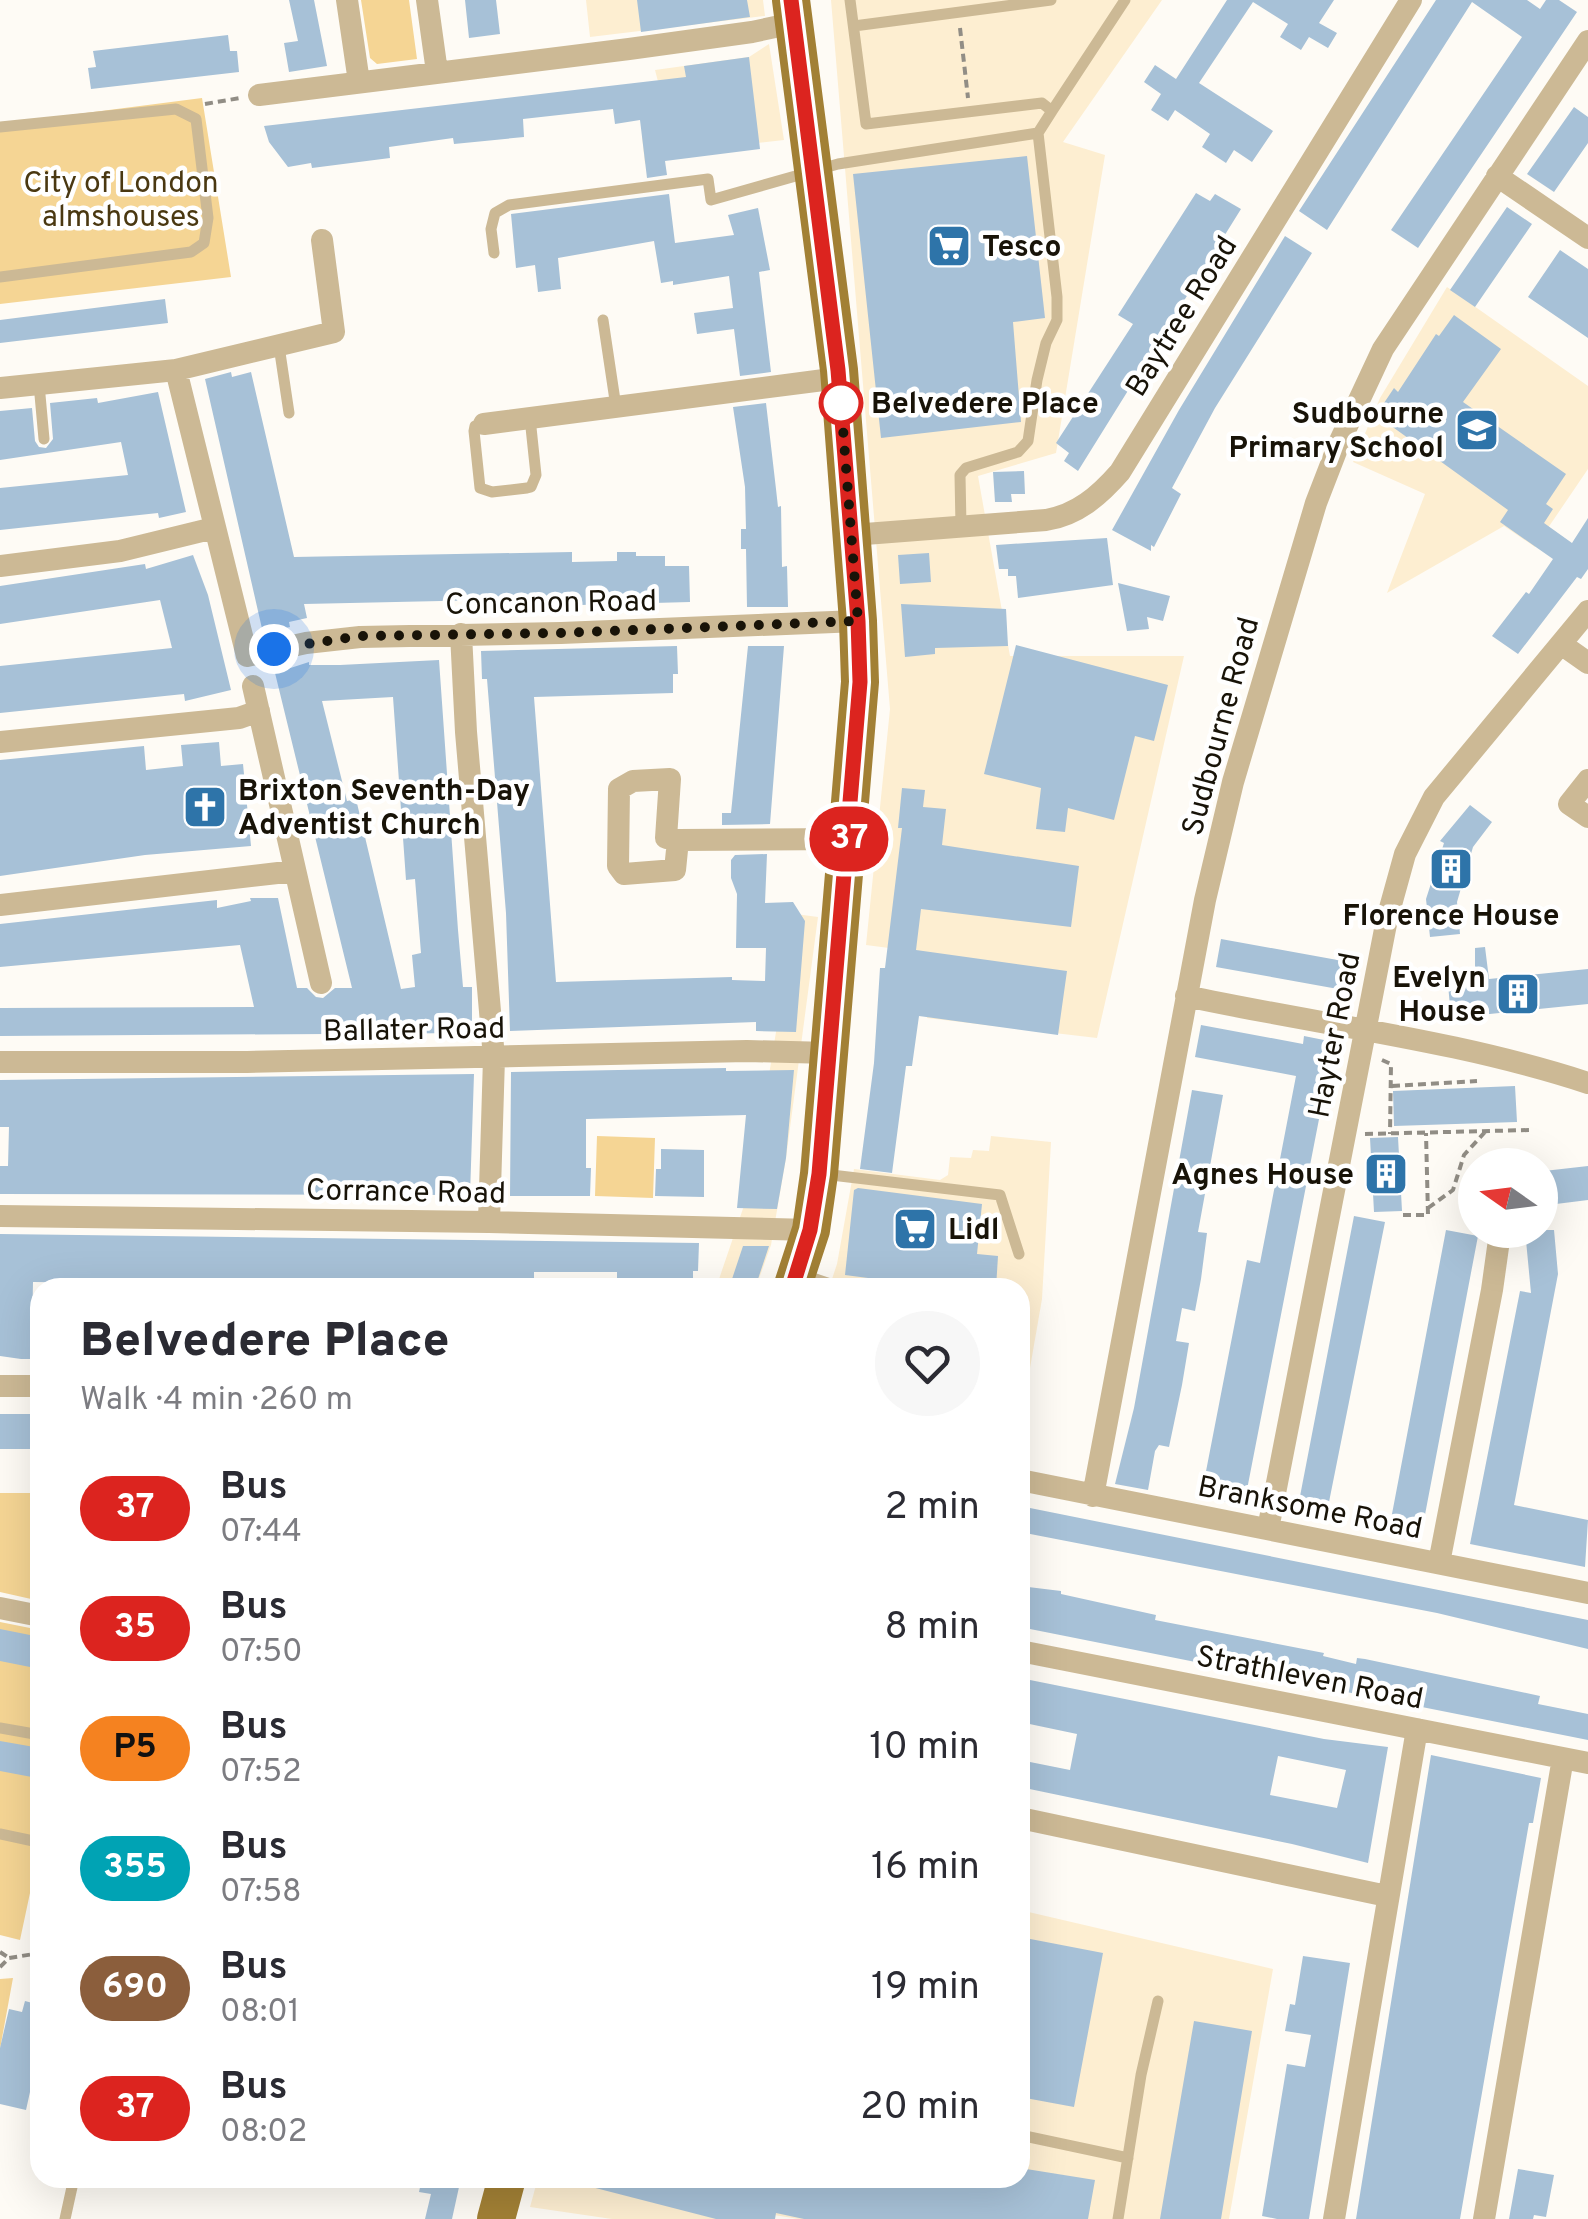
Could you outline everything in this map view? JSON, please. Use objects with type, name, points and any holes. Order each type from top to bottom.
[{"type":"main road","points":[[792,11],[839,378],[860,682],[819,1174],[810,1230],[796,1278]]},
{"type":"main road","points":[[496,2219],[504,2188]]},
{"type":"street","points":[[347,0],[359,82]]},
{"type":"street","points":[[427,0],[437,72]]},
{"type":"street","name":"Baytree Road","points":[[852,535],[1060,518],[1104,490],[1120,472],[1332,122],[1411,0]]},
{"type":"street","points":[[259,94],[734,34],[792,11]]},
{"type":"street","name":"Sudbourne Road","points":[[1093,1496],[1186,996],[1233,782],[1322,487],[1383,349],[1588,40]]},
{"type":"street","points":[[1497,176],[1588,238]]},
{"type":"street","points":[[0,388],[176,370],[334,332],[322,240]]},
{"type":"street","points":[[0,566],[120,550],[214,528],[176,370]]},
{"type":"street","points":[[484,424],[839,378]]},
{"type":"street","name":"Concanon Road","points":[[214,528],[247,656],[331,639],[858,621]]},
{"type":"street","name":"Hayter Road","points":[[1268,1530],[1390,906],[1412,833],[1446,781],[1588,611]]},
{"type":"street","points":[[461,634],[494,1058],[489,1222]]},
{"type":"street","points":[[1561,644],[1588,663]]},
{"type":"street","points":[[253,686],[321,983]]},
{"type":"street","points":[[0,742],[239,718],[259,710]]},
{"type":"street","points":[[678,840],[675,870],[624,874],[618,866],[619,790],[633,781],[670,780],[666,838],[849,839]]},
{"type":"street","points":[[1588,780],[1569,804],[1588,817]]},
{"type":"street","points":[[0,905],[295,871]]},
{"type":"street","points":[[1186,996],[1364,1040],[1540,1067],[1588,1083]]},
{"type":"street","name":"Ballater Road","points":[[0,1062],[829,1053]]},
{"type":"street","name":"Corrance Road","points":[[0,1216],[810,1230]]},
{"type":"street","points":[[1439,1563],[1498,1248]]},
{"type":"street","points":[[0,1386],[30,1386]]},
{"type":"street","name":"Branksome Road","points":[[1030,1482],[1588,1592]]},
{"type":"street","points":[[0,1608],[30,1614]]},
{"type":"street","name":"Strathleven Road","points":[[1030,1653],[1588,1764]]},
{"type":"street","points":[[1334,2219],[1417,1728]]},
{"type":"street","points":[[1484,2219],[1564,1758]]},
{"type":"street","points":[[1030,1820],[1386,1896]]},
{"type":"lane","points":[[850,0],[866,124],[1042,103],[1052,111]]},
{"type":"lane","points":[[854,26],[1051,0]]},
{"type":"lane","points":[[961,526],[960,475],[966,468],[1018,452],[1028,441],[1036,380],[1057,320],[1038,133],[1125,0]]},
{"type":"lane","points":[[0,126],[176,109],[196,119],[208,218],[204,243],[191,252],[0,277]]},
{"type":"lane","points":[[494,253],[492,229],[496,213],[509,206],[708,179],[712,200],[771,181],[814,174],[838,164],[1038,133]]},
{"type":"lane","points":[[604,320],[616,407]]},
{"type":"lane","points":[[278,346],[289,413]]},
{"type":"lane","points":[[39,384],[44,439]]},
{"type":"lane","points":[[484,424],[474,431],[480,488],[484,492],[527,488],[536,476],[530,418]]},
{"type":"lane","points":[[819,1174],[1000,1195],[1019,1254]]},
{"type":"lane","points":[[0,1728],[30,1733]]},
{"type":"lane","points":[[0,1834],[30,1840]]},
{"type":"lane","points":[[1118,2219],[1158,2001]]},
{"type":"lane","points":[[1030,2137],[1128,2158]]},
{"type":"lane","points":[[66,2219],[72,2188]]},
{"type":"path","points":[[959,13],[970,112]]},
{"type":"path","points":[[176,109],[259,94]]},
{"type":"path","points":[[1364,1040],[1391,1064],[1390,1134]]},
{"type":"path","points":[[1391,1086],[1477,1081]]},
{"type":"path","points":[[1345,1134],[1530,1130]]},
{"type":"path","points":[[1428,1208],[1453,1190],[1464,1155],[1485,1132]]},
{"type":"path","points":[[1402,1215],[1428,1214],[1426,1133]]},
{"type":"path","points":[[0,1952],[9,1958]]},
{"type":"path","points":[[0,1967],[9,1958],[30,1955]]},
{"type":"shaded area","points":[[586,0],[763,0],[765,16],[590,37]]},
{"type":"shaded area","points":[[831,0],[1162,0],[1063,142],[1105,155],[1056,453],[978,476],[1010,656],[1184,656],[1097,1038],[927,1018],[935,954],[866,945],[890,709]]},
{"type":"shaded area","points":[[769,44],[784,140],[657,154],[645,164],[642,136],[671,132],[655,70],[749,57]]},
{"type":"shaded area","name":"Sudbourne Primary School","points":[[1447,287],[1588,386],[1588,469],[1535,547],[1504,526],[1387,593],[1425,494],[1353,462],[1380,398]]},
{"type":"shaded area","points":[[788,913],[818,917],[771,1245],[759,1278],[719,1278],[751,1185],[776,1032]]},
{"type":"shaded area","points":[[991,1136],[1051,1142],[1042,1299],[1030,1368],[1030,1278],[832,1278],[854,1169],[940,1180],[948,1175],[950,1157],[971,1158],[973,1150],[989,1151]]},
{"type":"shaded area","points":[[1030,1912],[1273,1969],[1229,2219],[799,2219],[774,2215],[771,2219],[612,2219],[530,2207],[535,2188],[1030,2188]]},
{"type":"green space","points":[[361,0],[409,0],[417,59],[377,64],[370,58]]},
{"type":"green space","name":"City of London almshouses","points":[[202,98],[231,277],[0,304],[0,124]]},
{"type":"green space","points":[[597,1136],[655,1138],[653,1198],[595,1196]]},
{"type":"green space","points":[[0,1493],[30,1493],[30,1599],[0,1592]]},
{"type":"green space","points":[[0,1622],[30,1628],[30,1893],[20,1940],[0,1935]]},
{"type":"green space","points":[[13,1978],[0,2049],[0,1979]]},
{"type":"building","points":[[289,0],[314,0],[327,66],[289,72],[284,43],[298,41]]},
{"type":"building","points":[[465,0],[496,0],[500,34],[469,38]]},
{"type":"building","points":[[637,0],[747,0],[750,17],[641,32]]},
{"type":"building","points":[[1227,0],[1334,0],[1319,23],[1337,33],[1328,48],[1309,37],[1301,50],[1280,37],[1288,24],[1253,2],[1199,83],[1273,131],[1252,162],[1234,150],[1226,163],[1202,147],[1210,134],[1175,110],[1168,121],[1151,110],[1161,94],[1144,82],[1155,65],[1176,79]]},
{"type":"building","points":[[1436,0],[1527,0],[1540,9],[1546,0],[1559,0],[1577,12],[1418,248],[1391,230],[1522,37],[1472,2],[1327,230],[1299,211]]},
{"type":"building","points":[[228,35],[230,51],[237,51],[239,72],[91,89],[88,68],[96,67],[93,51]]},
{"type":"building","points":[[749,57],[760,149],[665,161],[667,175],[647,178],[640,120],[615,124],[613,109],[523,119],[524,137],[454,144],[453,138],[389,147],[390,158],[312,168],[311,163],[288,167],[269,142],[264,126],[686,77],[684,66]]},
{"type":"building","points":[[1574,107],[1588,117],[1588,143],[1554,192],[1527,174]]},
{"type":"building","name":"Tesco","points":[[1027,156],[1045,318],[1013,322],[1021,422],[881,438],[853,174]]},
{"type":"building","points":[[1196,193],[1210,201],[1215,194],[1241,209],[1078,471],[1064,461],[1069,453],[1056,443],[1133,324],[1118,315]]},
{"type":"building","points":[[669,194],[675,243],[734,235],[728,215],[758,208],[770,270],[759,272],[771,372],[740,376],[734,329],[697,334],[694,313],[733,308],[729,276],[673,285],[673,281],[661,283],[654,241],[558,258],[561,289],[538,292],[535,265],[516,268],[511,214]]},
{"type":"building","points":[[1507,207],[1532,224],[1475,307],[1450,290]]},
{"type":"building","points":[[1285,236],[1312,253],[1215,408],[1172,488],[1181,494],[1151,551],[1112,530],[1179,410]]},
{"type":"building","points":[[1560,250],[1588,269],[1588,338],[1528,297]]},
{"type":"building","points":[[165,299],[168,323],[0,343],[0,320]]},
{"type":"building","points":[[1454,315],[1501,349],[1463,402],[1566,474],[1546,504],[1553,509],[1544,523],[1572,543],[1588,518],[1588,569],[1581,579],[1577,577],[1518,654],[1492,636],[1553,559],[1500,522],[1508,510],[1376,415],[1394,388],[1398,392],[1436,334],[1439,336]]},
{"type":"building","points":[[231,372],[232,377],[251,372],[294,557],[572,552],[572,562],[617,561],[617,552],[636,552],[636,556],[665,556],[665,566],[689,566],[690,602],[580,605],[580,598],[304,604],[307,618],[289,622],[290,627],[263,633],[205,379]]},
{"type":"building","points":[[158,392],[186,512],[159,518],[158,513],[0,530],[0,488],[128,475],[121,442],[0,460],[0,411],[32,408],[35,441],[46,448],[53,439],[50,403],[97,398],[98,403]]},
{"type":"building","points":[[766,403],[778,507],[781,506],[782,567],[787,566],[788,607],[747,607],[746,549],[741,549],[741,529],[746,529],[745,487],[733,407]]},
{"type":"building","points":[[1024,471],[1025,494],[1011,494],[1012,502],[995,502],[993,472]]},
{"type":"building","points":[[1107,538],[1113,585],[1018,598],[1016,576],[1008,576],[1008,569],[999,569],[996,545]]},
{"type":"building","points":[[929,553],[931,582],[900,584],[898,555]]},
{"type":"building","points":[[193,555],[208,595],[231,690],[185,701],[184,694],[0,713],[0,666],[172,648],[160,600],[0,624],[0,586],[145,564],[146,569]]},
{"type":"building","points":[[1118,583],[1170,596],[1163,621],[1147,617],[1149,629],[1127,631]]},
{"type":"building","points":[[901,604],[1006,609],[1008,646],[935,648],[935,654],[905,657]]},
{"type":"building","points":[[1016,645],[1168,685],[1154,741],[1135,736],[1114,820],[1068,808],[1065,832],[1036,829],[1041,788],[984,774]]},
{"type":"building","points":[[677,646],[678,674],[673,674],[673,693],[534,697],[556,982],[732,977],[765,981],[766,948],[736,948],[737,894],[731,878],[731,860],[735,855],[767,854],[765,903],[793,902],[805,921],[796,1032],[756,1031],[756,1022],[510,1031],[506,913],[487,679],[482,679],[481,651]]},
{"type":"building","points":[[748,646],[784,646],[770,824],[722,825],[722,813],[731,813]]},
{"type":"building","points":[[439,660],[463,987],[472,987],[472,1033],[0,1036],[0,1008],[254,1007],[240,945],[0,967],[0,924],[217,900],[217,908],[251,901],[250,898],[278,898],[297,988],[307,988],[323,998],[335,988],[352,988],[275,673],[309,662],[340,665]],"holes":[[[393,697],[406,880],[415,879],[421,953],[412,955],[415,987],[401,989],[356,799],[347,801],[322,701]]]},
{"type":"building","points":[[219,742],[221,766],[243,764],[251,846],[145,855],[0,876],[0,760],[144,746],[146,770],[183,766],[181,745]]},
{"type":"building","points":[[902,788],[925,790],[923,807],[946,809],[942,845],[1079,866],[1071,927],[921,909],[916,950],[1067,971],[1058,1035],[919,1016],[912,1066],[906,1066],[892,1173],[860,1169],[874,1063],[880,968],[885,968],[902,828],[898,828]]},
{"type":"building","name":"Florence House","points":[[1470,805],[1492,822],[1473,847],[1457,902],[1460,934],[1430,937],[1426,899],[1444,843],[1440,841]]},
{"type":"building","points":[[1221,939],[1354,963],[1349,991],[1216,967]]},
{"type":"building","name":"Evelyn House","points":[[1485,947],[1489,979],[1588,969],[1588,1004],[1451,1018],[1448,984],[1475,981],[1475,948]]},
{"type":"building","points":[[1201,1025],[1303,1044],[1304,1036],[1334,1042],[1244,1505],[1201,1497],[1247,1260],[1260,1263],[1296,1076],[1195,1057]]},
{"type":"building","points":[[794,1070],[777,1209],[737,1208],[746,1115],[586,1119],[590,1196],[510,1196],[511,1072]]},
{"type":"building","points":[[474,1074],[470,1195],[0,1194],[0,1166],[8,1166],[9,1127],[0,1127],[0,1080]]},
{"type":"building","points":[[1515,1086],[1517,1122],[1394,1126],[1393,1091]]},
{"type":"building","points":[[1192,1090],[1223,1095],[1198,1232],[1207,1233],[1195,1311],[1182,1308],[1176,1341],[1189,1343],[1182,1385],[1169,1447],[1159,1445],[1155,1451],[1148,1490],[1115,1484],[1134,1408]]},
{"type":"building","name":"Agnes House","points":[[1398,1137],[1402,1211],[1374,1212],[1370,1138]]},
{"type":"building","points":[[661,1149],[704,1150],[704,1197],[655,1196]]},
{"type":"building","points":[[1588,1166],[1588,1200],[1558,1204],[1558,1169]]},
{"type":"building","name":"Lidl","points":[[854,1190],[982,1204],[977,1254],[998,1256],[997,1278],[845,1275]]},
{"type":"building","points":[[1354,1216],[1385,1222],[1325,1522],[1296,1517]]},
{"type":"building","points":[[1446,1230],[1458,1232],[1458,1248],[1476,1248],[1420,1541],[1388,1535]]},
{"type":"building","points":[[0,1234],[699,1243],[698,1271],[693,1271],[693,1278],[617,1278],[617,1272],[534,1272],[534,1278],[30,1278],[30,1359],[0,1356]]},
{"type":"building","points":[[743,1246],[769,1246],[758,1278],[732,1278]]},
{"type":"building","points":[[1527,1248],[1556,1248],[1558,1274],[1514,1505],[1588,1520],[1585,1567],[1470,1544],[1520,1291],[1531,1293]]},
{"type":"building","points":[[0,1414],[30,1414],[30,1449],[0,1449]]},
{"type":"building","points":[[1030,1508],[1588,1620],[1588,1649],[1437,1613],[1030,1534]]},
{"type":"building","points":[[1030,1587],[1061,1591],[1156,1615],[1155,1620],[1324,1653],[1323,1656],[1356,1664],[1357,1658],[1365,1659],[1540,1696],[1538,1704],[1588,1714],[1588,1740],[1030,1629]]},
{"type":"building","points":[[0,1629],[30,1635],[30,1667],[0,1661]]},
{"type":"building","points":[[1030,1680],[1324,1739],[1388,1747],[1368,1863],[1030,1789],[1030,1762],[1070,1770],[1077,1734],[1030,1724]],"holes":[[[1278,1756],[1346,1770],[1337,1808],[1270,1795]]]},
{"type":"building","points":[[0,1741],[30,1746],[30,1777],[0,1771]]},
{"type":"building","points":[[1431,1755],[1541,1778],[1533,1823],[1529,1823],[1460,2219],[1356,2219]]},
{"type":"building","points":[[1030,1939],[1103,1953],[1074,2107],[1030,2099]]},
{"type":"building","points":[[1303,1956],[1350,1963],[1309,2219],[1277,2219],[1262,2216],[1287,2064],[1305,2067],[1311,2035],[1285,2031],[1290,2004],[1295,2005]]},
{"type":"building","points":[[25,2001],[30,2002],[30,2092],[26,2110],[0,2104],[0,2048],[9,2009],[22,2012]]},
{"type":"building","points":[[1194,2021],[1252,2031],[1221,2219],[1160,2219]]},
{"type":"building","points":[[1518,2169],[1554,2175],[1546,2217],[1509,2219]]},
{"type":"building","points":[[1030,2170],[1095,2180],[1088,2219],[804,2219],[776,2213],[775,2219],[716,2219],[595,2188],[1030,2188]]},
{"type":"building","points":[[420,2188],[459,2188],[452,2219],[425,2219],[431,2194],[419,2192]]},
{"type":"bus line","name":"37","points":[[791,0],[838,370],[850,497],[860,682],[819,1174],[810,1230],[795,1278]]},
{"type":"place","name":"Tesco","points":[[949,246]]},
{"type":"place","name":"Belvedere Place","points":[[841,403]]},
{"type":"place","name":"Sudbourne Primary School","points":[[1477,430]]},
{"type":"place","name":"Brixton Seventh-Day Adventist Church","points":[[205,807]]},
{"type":"place","name":"Florence House","points":[[1451,869]]},
{"type":"place","name":"Evelyn House","points":[[1518,994]]},
{"type":"place","name":"Agnes House","points":[[1386,1174]]},
{"type":"place","name":"Lidl","points":[[915,1229]]},
{"type":"route","points":[[274,649],[360,636],[561,633],[858,621],[841,403]]}]
